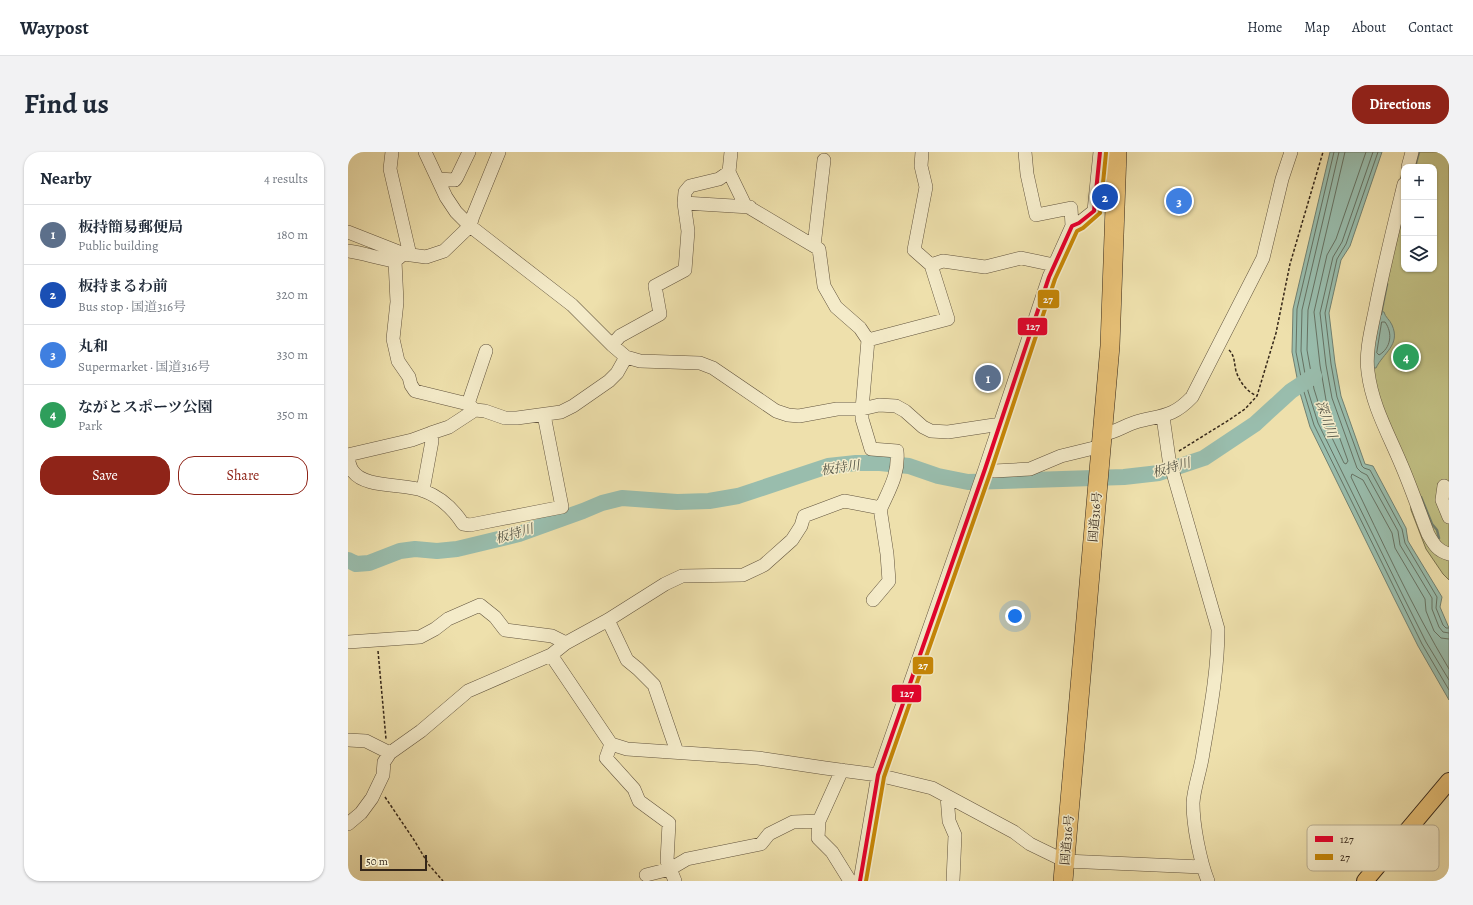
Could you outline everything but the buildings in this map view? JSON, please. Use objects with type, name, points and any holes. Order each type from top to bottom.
[{"type":"highway","name":"国道316号","points":[[1063,881],[1110,346],[1118,152]]},
{"type":"main road","points":[[1412,825],[1449,781]]},
{"type":"main road","points":[[1365,881],[1373,871]]},
{"type":"street","points":[[392,152],[390,169],[403,256],[392,339],[398,361],[409,377],[411,385],[415,391],[505,418],[544,415],[560,412],[573,406],[609,381],[617,373],[626,357]]},
{"type":"street","points":[[424,152],[446,197],[456,212],[470,226],[572,305],[626,357],[640,361],[700,364],[713,368],[776,411],[788,414],[799,416],[836,409],[862,410],[879,405],[896,406],[905,411],[923,427],[932,431],[948,432],[1000,425]]},
{"type":"street","points":[[438,179],[455,180],[469,152]]},
{"type":"street","points":[[348,251],[364,253],[384,259],[403,256],[426,256],[444,251],[470,226],[499,152]]},
{"type":"street","points":[[731,152],[729,172],[745,205],[819,249],[824,286],[836,307],[860,328],[868,340],[862,419],[871,449],[897,451],[898,459],[897,473],[880,508],[887,554],[889,581],[873,600]]},
{"type":"street","points":[[868,340],[948,319],[931,265],[914,250],[926,187],[921,166],[922,152]]},
{"type":"street","points":[[860,881],[878,775],[984,472],[1054,265],[1072,226],[1071,208],[1036,215],[1027,174],[1025,152]]},
{"type":"street","points":[[1072,226],[1079,223],[1094,211],[1100,152]]},
{"type":"street","points":[[984,472],[1030,469],[1062,456],[1102,446],[1108,433],[1135,422],[1163,417],[1183,407],[1192,397],[1222,341],[1263,258],[1282,179],[1291,152]]},
{"type":"street","points":[[1409,164],[1412,152]]},
{"type":"street","points":[[814,246],[824,160]]},
{"type":"street","points":[[612,345],[620,336],[660,314],[655,286],[685,270],[688,231],[684,203],[685,192],[690,186],[719,179],[729,172]]},
{"type":"street","points":[[1401,196],[1374,316],[1369,345],[1368,371],[1372,396],[1401,463],[1428,534],[1434,546],[1441,552],[1449,554]]},
{"type":"street","points":[[684,203],[750,207]]},
{"type":"street","points":[[352,237],[403,256]]},
{"type":"street","points":[[931,265],[943,261],[985,267],[1021,258],[1054,265]]},
{"type":"street","points":[[348,455],[412,440],[449,427],[472,407],[486,351]]},
{"type":"street","points":[[348,458],[352,471],[365,481],[423,490],[441,499],[463,524],[470,525],[562,508],[544,415]]},
{"type":"street","points":[[1163,417],[1168,457],[1218,629],[1215,679],[1203,754],[1193,802],[1202,867],[1208,881]]},
{"type":"street","points":[[423,490],[432,441],[431,433]]},
{"type":"street","points":[[1444,486],[1442,500],[1449,517]]},
{"type":"street","points":[[348,824],[361,813],[372,798],[383,775],[384,762],[388,752],[421,731],[468,691],[551,655],[566,643],[608,620],[665,584],[682,576],[743,575],[764,565],[792,540],[801,526],[804,516],[844,501],[880,508]]},
{"type":"street","points":[[348,642],[420,636],[435,629],[448,619],[480,605],[495,617],[505,630],[552,636],[566,643]]},
{"type":"street","points":[[608,620],[626,660],[638,669],[654,685],[677,752]]},
{"type":"street","points":[[551,655],[611,744],[627,749],[758,758],[878,775],[932,788],[1014,832],[1030,844],[1065,861],[1202,867]]},
{"type":"street","points":[[348,740],[366,741],[388,752]]},
{"type":"street","points":[[611,744],[606,758],[634,789],[639,801],[668,823],[667,861],[672,875]]},
{"type":"street","points":[[842,770],[819,821],[818,838],[832,852],[850,881]]},
{"type":"street","points":[[947,796],[949,821],[955,835],[953,881]]},
{"type":"street","points":[[646,875],[672,875],[686,859],[761,844],[769,834],[793,822],[819,821]]},
{"type":"path","points":[[1168,457],[1229,420],[1245,409],[1257,396],[1276,333],[1290,264],[1323,152]]},
{"type":"path","points":[[1222,341],[1235,359],[1236,372],[1242,383],[1250,393],[1257,396]]},
{"type":"path","points":[[377,640],[386,744],[388,752]]},
{"type":"path","points":[[378,787],[429,865],[443,881]]},
{"type":"shaded area","points":[[1407,152],[1449,152],[1449,580],[1443,574],[1426,549],[1411,510],[1410,494],[1388,448],[1365,344],[1383,251],[1401,177],[1401,272],[1437,272],[1437,164],[1404,164]]},
{"type":"water","name":"深川川","points":[[1330,152],[1382,152],[1350,246],[1341,260],[1329,313],[1335,363],[1341,396],[1365,464],[1373,466],[1406,528],[1408,541],[1442,597],[1440,607],[1449,628],[1449,700],[1418,646],[1310,427],[1300,393],[1292,352],[1293,309]]},
{"type":"water","points":[[1380,311],[1384,312],[1391,323],[1394,338],[1390,348],[1376,368],[1372,368],[1373,353]]},
{"type":"waterway","points":[[1416,164],[1419,152]]},
{"type":"waterway","points":[[1381,314],[1387,284]]},
{"type":"waterway","name":"板持川","points":[[348,560],[356,564],[369,563],[400,551],[415,549],[437,551],[457,549],[519,534],[602,503],[622,498],[677,502],[709,501],[738,496],[828,466],[856,463],[880,463],[909,466],[938,476],[968,482],[1124,477],[1159,473],[1204,458],[1255,424],[1291,391],[1314,376]]},
{"type":"waterway","points":[[1421,497],[1432,524],[1437,530],[1439,538]]},
{"type":"transit line","name":"127","points":[[860,881],[878,775],[985,469],[1049,277],[1072,226],[1079,223],[1094,211],[1100,152]]},
{"type":"transit line","name":"27","points":[[866,881],[884,777],[991,471],[1055,279],[1077,231],[1083,228],[1100,213],[1106,153]]},
{"type":"place","name":"板持まるわ前","points":[[1105,197]]},
{"type":"place","name":"丸和","points":[[1179,201]]},
{"type":"place","name":"ながとスポーツ公園","points":[[1406,357]]},
{"type":"place","name":"板持簡易郵便局","points":[[988,378]]}]
